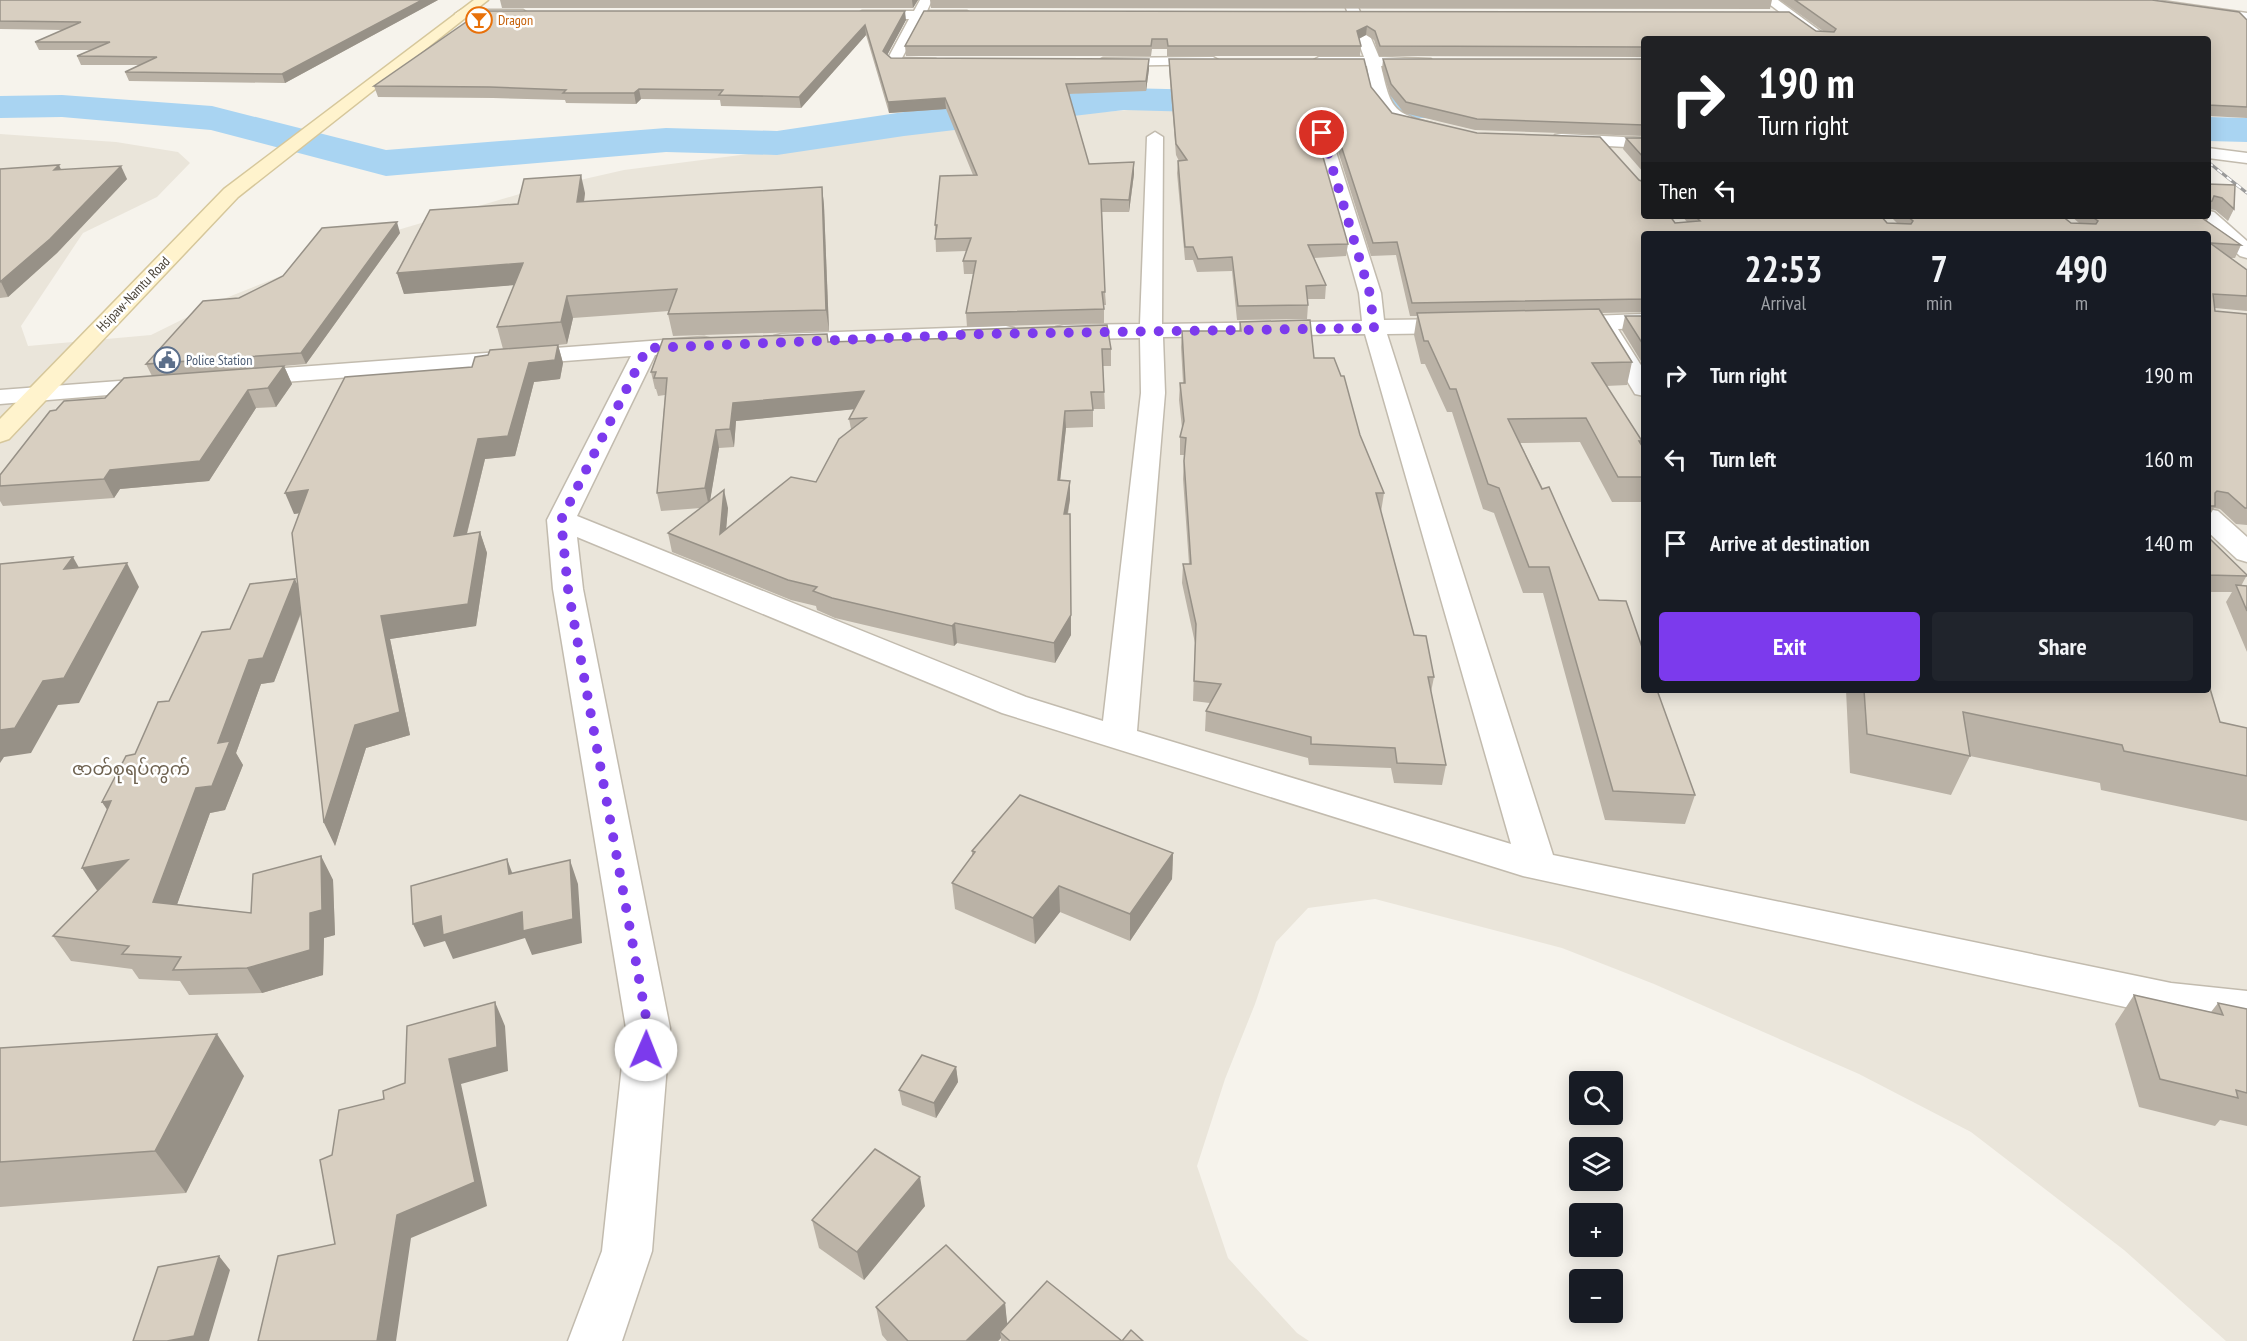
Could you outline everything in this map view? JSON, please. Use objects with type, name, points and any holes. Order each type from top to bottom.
[{"type":"main road","name":"Hsipaw-Namtu Road","points":[[0,434],[35,394],[231,193],[482,0]]},
{"type":"street","points":[[926,0],[893,62],[941,62]]},
{"type":"street","points":[[1349,0],[1373,61],[1380,96],[1391,113],[1397,119],[1441,129]]},
{"type":"street","points":[[1770,0],[1820,36]]},
{"type":"street","points":[[2129,0],[2202,6],[2247,17]]},
{"type":"street","points":[[461,14],[532,14]]},
{"type":"street","points":[[848,15],[977,15]]},
{"type":"street","points":[[1766,15],[1790,15]]},
{"type":"street","points":[[1301,61],[1443,62]]},
{"type":"street","points":[[1085,62],[1229,62]]},
{"type":"street","points":[[1322,133],[1370,294],[1374,328],[1538,866]]},
{"type":"street","points":[[1119,737],[1153,393],[1151,330],[1155,137]]},
{"type":"street","points":[[1541,139],[1641,143]]},
{"type":"street","points":[[1604,142],[1618,157]]},
{"type":"street","points":[[2211,153],[2247,158]]},
{"type":"street","points":[[2210,219],[2247,252]]},
{"type":"street","points":[[1545,324],[1641,321]]},
{"type":"street","points":[[1603,323],[1641,383]]},
{"type":"street","points":[[760,342],[1151,330],[1477,326]]},
{"type":"street","points":[[224,380],[725,344]]},
{"type":"street","points":[[595,1341],[627,1251],[648,1028],[568,589],[561,520],[647,348]]},
{"type":"street","points":[[0,398],[177,383]]},
{"type":"street","points":[[561,520],[1014,705],[1538,866],[2171,1000],[2247,1009]]},
{"type":"street","points":[[2211,521],[2247,553]]},
{"type":"shaded area","points":[[1153,108],[1355,114],[1522,127],[1641,132],[1641,219],[2211,219],[2211,209],[2247,240],[2247,1341],[2226,1341],[2124,1250],[1971,1132],[1859,1074],[1654,984],[1562,948],[1375,899],[1308,908],[1276,942],[1255,1004],[1225,1079],[1197,1166],[1228,1258],[1297,1333],[1309,1341],[0,1341],[0,134],[116,142],[178,152],[190,163],[157,197],[83,233],[21,326],[28,346],[151,335],[226,298],[391,232],[523,193],[624,170],[1029,118]]},
{"type":"building","points":[[0,0],[422,0],[282,74],[125,72],[157,57],[77,56],[110,42],[35,42],[81,22],[0,21]]},
{"type":"building","points":[[1795,0],[2152,0],[2239,12],[2247,20],[2247,107],[2211,105],[2211,36],[1641,36],[1641,47],[1380,46],[1375,31],[1367,26],[1357,31],[1361,46],[1168,46],[1167,39],[1152,39],[1151,46],[905,46],[924,11],[1789,12],[1816,31],[1834,32],[1836,29]]},
{"type":"building","points":[[482,11],[905,11],[883,51],[891,58],[1149,59],[1146,81],[1066,84],[1089,164],[1134,162],[1129,200],[1101,199],[1104,309],[966,313],[976,261],[963,261],[971,238],[935,239],[937,225],[935,225],[940,176],[977,175],[945,98],[888,102],[865,25],[799,97],[719,95],[723,90],[639,89],[634,93],[563,93],[566,90],[374,86]]},
{"type":"building","points":[[1169,59],[1364,59],[1371,87],[1392,113],[1477,133],[1600,137],[1641,181],[1641,219],[1672,219],[1675,223],[1700,221],[1698,219],[1884,219],[1887,223],[1911,224],[1913,221],[1911,219],[2066,219],[2071,223],[2096,224],[2098,221],[2095,219],[2203,219],[2241,245],[2211,243],[2211,231],[1641,231],[1641,299],[1412,303],[1397,242],[1373,243],[1333,121],[1324,115],[1313,122],[1348,244],[1308,245],[1326,285],[1306,286],[1308,305],[1238,306],[1232,257],[1198,259],[1193,247],[1185,247],[1178,161],[1187,160],[1176,144]]},
{"type":"building","points":[[1383,59],[1641,59],[1641,125],[1477,119],[1406,102],[1391,84]]},
{"type":"building","points":[[1626,138],[1641,138],[1641,155]]},
{"type":"building","points":[[59,165],[54,170],[121,166],[50,239],[0,282],[0,169]]},
{"type":"building","points":[[581,175],[577,202],[822,187],[826,310],[668,314],[677,289],[567,296],[561,322],[497,327],[523,263],[397,273],[430,210],[518,204],[524,179]]},
{"type":"building","points":[[2211,184],[2235,185],[2234,209],[2222,198],[2214,196],[2212,201]]},
{"type":"building","points":[[397,222],[301,353],[146,364],[203,301],[239,298],[283,276],[322,228]]},
{"type":"building","points":[[2211,244],[2247,270],[2247,296],[2213,294],[2215,311],[2247,314],[2247,508],[2228,493],[2217,491],[2215,506],[2211,506]]},
{"type":"building","points":[[1599,309],[1632,362],[1592,363],[1641,439],[1639,441],[1641,444],[1641,477],[1618,477],[1586,418],[1508,419],[1542,489],[1549,487],[1599,600],[1626,601],[1641,644],[1641,693],[1658,693],[1695,795],[1613,791],[1549,567],[1529,567],[1499,488],[1488,484],[1456,389],[1450,389],[1428,341],[1424,341],[1417,313]]},
{"type":"building","points":[[1625,316],[1641,316],[1641,341]]},
{"type":"building","points":[[1310,320],[1314,358],[1334,358],[1341,376],[1344,376],[1360,435],[1384,493],[1376,493],[1414,635],[1426,636],[1434,677],[1428,677],[1446,765],[1397,763],[1395,748],[1311,744],[1311,737],[1206,711],[1221,684],[1194,681],[1196,624],[1183,564],[1191,564],[1184,461],[1186,438],[1180,437],[1184,421],[1180,383],[1185,383],[1182,331],[1241,331],[1240,322]]},
{"type":"building","points":[[1107,325],[1111,349],[1102,349],[1104,392],[1091,392],[1093,410],[1065,411],[1058,480],[1070,481],[1064,514],[1070,514],[1071,615],[1054,643],[955,623],[952,626],[832,598],[813,591],[817,587],[788,580],[668,533],[724,490],[720,534],[791,477],[816,482],[839,439],[866,418],[849,419],[864,391],[733,403],[730,429],[716,430],[705,488],[657,493],[667,378],[654,378],[656,372],[651,372],[663,339],[827,334],[828,342],[961,338],[962,330]]},
{"type":"building","points":[[558,345],[555,360],[529,363],[508,436],[478,439],[454,536],[480,532],[468,604],[381,616],[400,712],[355,725],[324,823],[292,533],[308,490],[285,493],[345,377],[472,367],[475,357],[488,355],[490,350]]},
{"type":"building","points":[[284,366],[268,388],[248,390],[200,461],[110,470],[104,479],[0,486],[0,475],[50,411],[56,410],[64,401],[105,398],[124,378]]},
{"type":"building","points":[[2211,540],[2247,575],[2211,575]]},
{"type":"building","points":[[73,557],[64,569],[127,563],[64,678],[43,681],[15,728],[0,730],[0,564]]},
{"type":"building","points":[[295,579],[263,658],[249,660],[218,743],[230,741],[212,786],[196,788],[153,902],[251,913],[253,874],[321,856],[322,910],[310,913],[310,950],[247,968],[173,970],[181,957],[122,954],[129,946],[53,936],[128,860],[82,868],[111,801],[102,802],[126,756],[135,754],[158,702],[169,701],[202,632],[230,629],[250,584]]},
{"type":"building","points":[[2236,585],[2247,586],[2247,611]]},
{"type":"building","points":[[2211,692],[2220,722],[2247,728],[2247,776],[2124,751],[2122,745],[1963,712],[1970,756],[1867,734],[1864,693]]},
{"type":"building","points":[[1020,795],[1173,853],[1130,914],[1059,886],[1033,918],[952,883],[975,852],[972,851]]},
{"type":"building","points":[[507,859],[509,874],[570,860],[573,919],[523,931],[522,912],[443,935],[441,916],[413,924],[411,886]]},
{"type":"building","points":[[2134,995],[2223,1015],[2218,1003],[2247,1009],[2247,1093],[2236,1090],[2238,1098],[2160,1079]]},
{"type":"building","points":[[495,1002],[497,1047],[449,1059],[475,1182],[397,1215],[377,1341],[258,1341],[278,1256],[335,1244],[320,1160],[332,1155],[339,1110],[384,1099],[383,1091],[405,1083],[407,1026]]},
{"type":"building","points":[[217,1034],[155,1151],[0,1162],[0,1048]]},
{"type":"building","points":[[922,1055],[956,1067],[934,1103],[899,1090]]},
{"type":"building","points":[[875,1149],[920,1177],[857,1252],[812,1220]]},
{"type":"building","points":[[946,1245],[1005,1303],[966,1341],[908,1341],[876,1307]]},
{"type":"building","points":[[219,1256],[194,1336],[167,1341],[133,1341],[158,1267]]},
{"type":"building","points":[[1047,1281],[1122,1341],[1010,1341],[1000,1332]]},
{"type":"building","points":[[1131,1330],[1143,1341],[1122,1341]]},
{"type":"waterway","points":[[0,107],[62,106],[212,118],[386,163],[666,140],[777,143],[904,124],[1124,99],[1641,112]]},
{"type":"waterway","points":[[2211,129],[2247,130]]},
{"type":"railway","points":[[2211,164],[2247,193]]},
{"type":"place","name":"Dragon","points":[[479,20]]},
{"type":"place","name":"Police Station","points":[[167,360]]},
{"type":"district","name":"ဇာတ်စုရပ်ကွက်","points":[[131,768]]},
{"type":"route","points":[[646,1050],[648,1028],[568,589],[561,520],[647,348],[982,334],[1374,328],[1370,294],[1322,133]]}]
